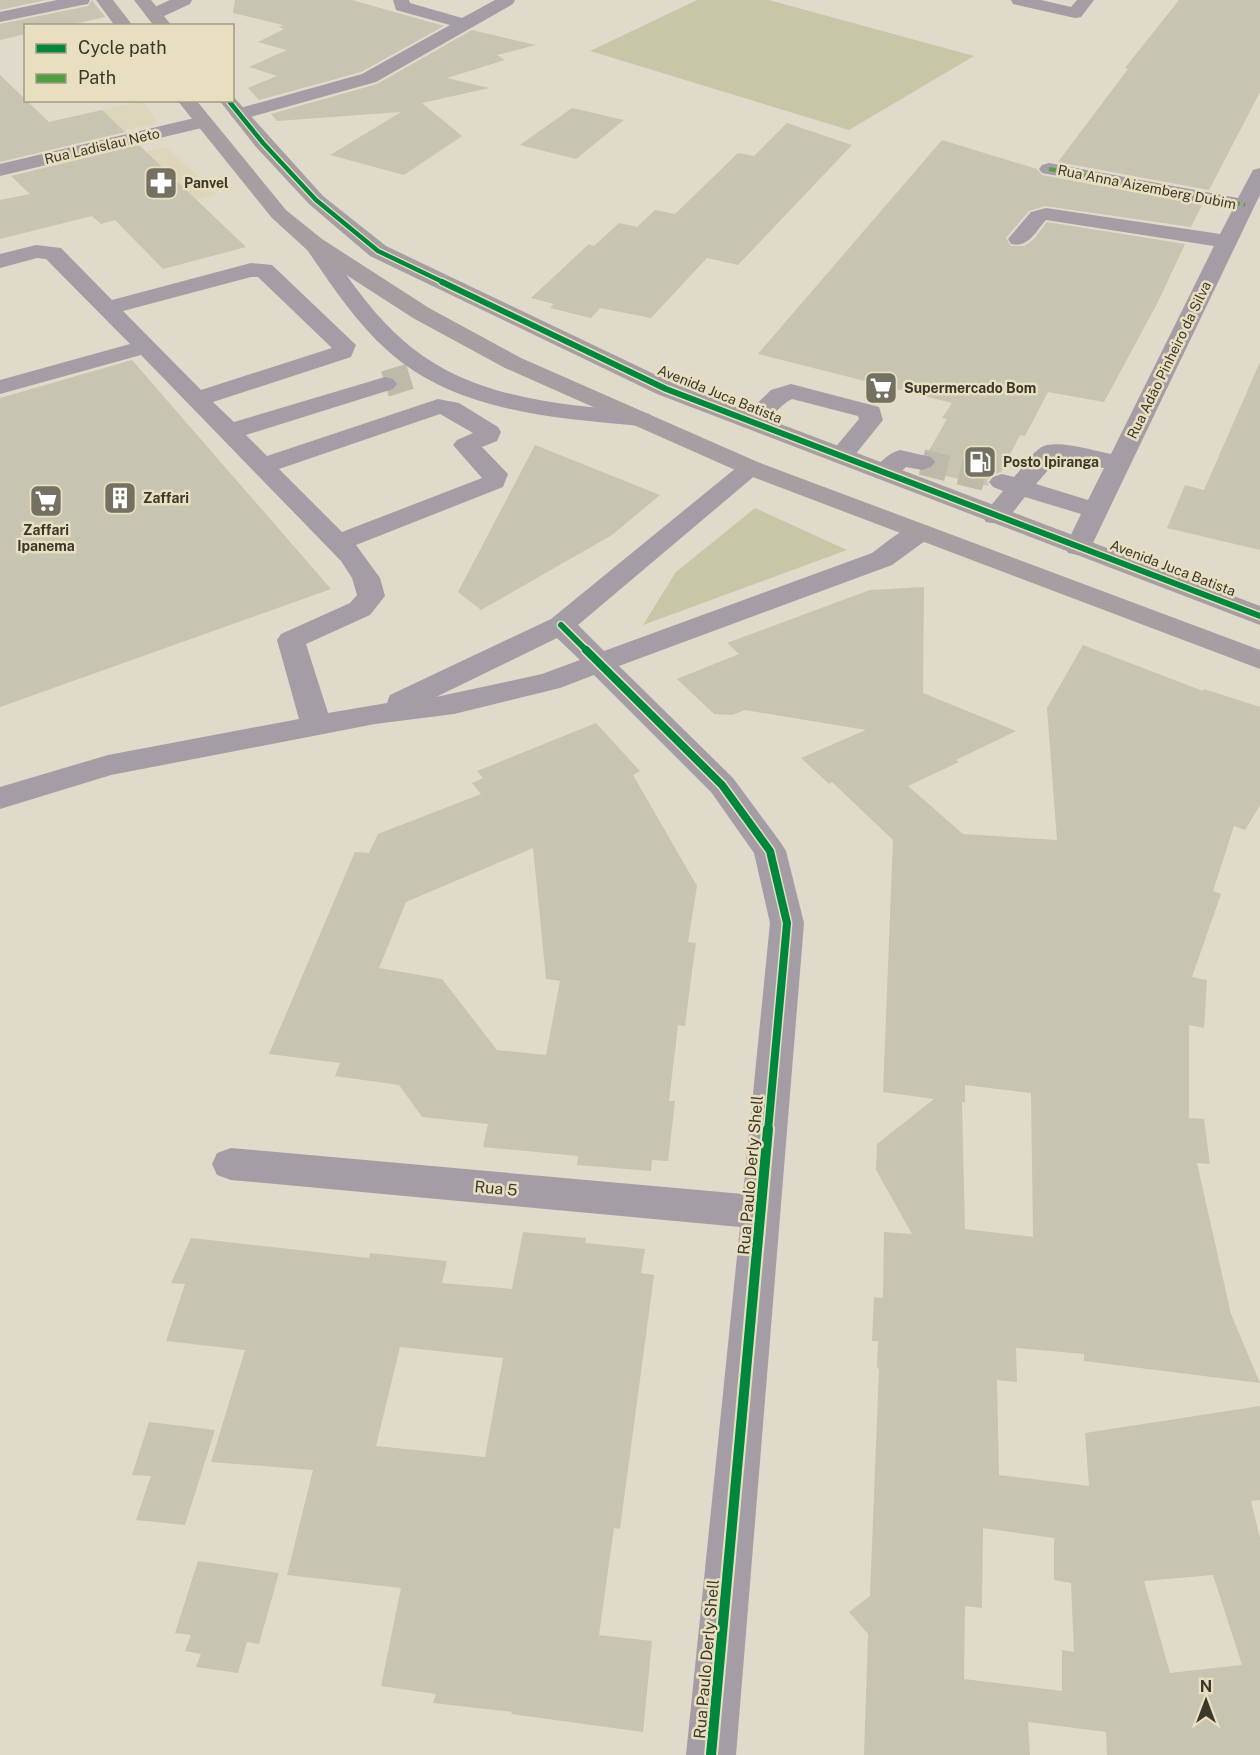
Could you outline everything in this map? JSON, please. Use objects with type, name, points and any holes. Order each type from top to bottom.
[{"type":"main road","points":[[104,0],[123,24]]},
{"type":"main road","points":[[188,102],[279,214],[314,244],[421,313],[503,358],[751,468],[1260,660]]},
{"type":"main road","name":"Avenida Juca Batista","points":[[234,107],[263,143],[316,200],[378,251],[666,389],[1260,616]]},
{"type":"street","points":[[0,17],[82,0]]},
{"type":"street","points":[[152,9],[184,0]]},
{"type":"street","points":[[401,0],[402,6],[464,24]]},
{"type":"street","points":[[234,107],[369,78],[507,0]]},
{"type":"street","points":[[1019,0],[1075,13],[1086,0]]},
{"type":"street","name":"Rua Ladislau Neto","points":[[0,170],[203,122]]},
{"type":"street","name":"Rua Anna Aizemberg Dubim","points":[[1049,169],[1245,206]]},
{"type":"street","name":"Rua Adão Pinheiro da Silva","points":[[1078,547],[1260,174]]},
{"type":"street","points":[[1019,239],[1038,216],[1046,214],[1227,242]]},
{"type":"street","points":[[314,244],[344,287],[419,373],[475,393],[558,411],[641,419]]},
{"type":"street","points":[[0,261],[36,251],[49,251],[351,556],[366,578],[370,596],[360,609],[291,640],[316,725]]},
{"type":"street","points":[[107,309],[251,270],[264,270],[344,345],[343,352],[338,354],[196,399]]},
{"type":"street","points":[[0,387],[145,347]]},
{"type":"street","points":[[228,432],[385,384]]},
{"type":"street","points":[[752,422],[780,395],[791,391],[870,412],[872,420],[841,456]]},
{"type":"street","points":[[262,466],[438,406],[450,408],[489,432],[488,436],[482,440],[466,445],[495,474],[494,482],[338,543]]},
{"type":"street","points":[[995,516],[1009,484],[1049,453],[1062,452],[1119,463]]},
{"type":"street","points":[[885,473],[900,458],[922,462]]},
{"type":"street","points":[[375,714],[561,625],[751,468]]},
{"type":"street","points":[[1009,484],[1095,510]]},
{"type":"street","points":[[0,798],[108,765],[375,714],[465,701],[550,681],[882,559],[920,532]]},
{"type":"street","name":"Rua Paulo Derly Shell","points":[[561,625],[722,785],[770,851],[787,923],[711,1755]]},
{"type":"street","name":"Rua 5","points":[[231,1164],[760,1212]]},
{"type":"shaded area","points":[[138,102],[143,102],[158,123],[39,150],[16,130]]},
{"type":"shaded area","name":"Panvel","points":[[166,147],[217,194],[147,212],[98,163]]},
{"type":"green space","points":[[697,0],[769,0],[974,56],[849,130],[590,51]]},
{"type":"green space","points":[[755,508],[847,550],[643,625],[676,572]]},
{"type":"building","points":[[0,0],[46,0],[0,10]]},
{"type":"building","points":[[92,0],[105,17],[74,24],[24,24],[24,34],[0,40],[0,24],[88,6]]},
{"type":"building","points":[[235,0],[352,0],[444,26],[361,72],[259,100],[248,88],[277,76],[249,67],[287,50],[258,42],[284,29],[279,27],[283,25],[233,13]]},
{"type":"building","points":[[1179,0],[1260,0],[1260,92],[1209,190],[1058,162],[1128,69],[1125,68]]},
{"type":"building","points":[[472,30],[536,45],[497,55],[505,60],[447,78],[489,88],[422,103],[462,136],[404,175],[330,155],[401,112],[277,121],[271,114],[377,84]]},
{"type":"building","points":[[0,75],[24,98],[24,102],[28,102],[49,122],[102,110],[125,132],[0,162]]},
{"type":"building","points":[[572,108],[624,120],[576,159],[520,145]]},
{"type":"building","points":[[787,123],[852,145],[738,265],[707,258],[651,318],[600,308],[591,318],[550,308],[554,304],[531,298],[589,244],[594,246],[619,223],[637,227],[655,210],[675,214],[738,153],[754,156]]},
{"type":"building","points":[[942,140],[1037,169],[1042,175],[1202,205],[1191,227],[1045,206],[1029,211],[1006,238],[1011,246],[1024,246],[1033,240],[1047,222],[1185,244],[1158,302],[1104,402],[1048,392],[1025,436],[1020,435],[1001,472],[992,475],[987,481],[989,486],[925,471],[932,469],[937,463],[933,456],[927,454],[947,419],[942,418],[952,403],[758,354]]},
{"type":"building","points":[[139,145],[246,247],[163,269],[115,220],[101,224],[92,216],[0,239],[0,200],[30,194],[11,176]]},
{"type":"building","name":"Zaffari","points":[[132,360],[331,589],[0,707],[0,398]]},
{"type":"building","points":[[1260,362],[1260,550],[1167,528],[1185,485],[1204,490]]},
{"type":"building","points":[[535,445],[660,495],[612,535],[481,610],[458,592]]},
{"type":"building","points":[[924,587],[923,693],[1016,731],[908,786],[963,834],[1057,840],[1047,708],[1083,645],[1203,691],[1204,689],[1260,707],[1260,805],[1245,830],[1234,826],[1213,891],[1221,894],[1192,977],[1207,980],[1204,1028],[1189,1025],[1189,1118],[1204,1119],[1210,1164],[1197,1163],[1231,1314],[1260,1383],[1084,1361],[1084,1354],[1016,1348],[1017,1382],[997,1380],[999,1475],[1089,1486],[1085,1433],[1260,1406],[1260,1500],[1251,1501],[1260,1538],[1260,1755],[1107,1755],[1106,1732],[1028,1722],[1030,1755],[864,1755],[868,1634],[849,1612],[870,1596],[879,1369],[877,1368],[878,1341],[872,1341],[874,1297],[883,1298],[884,1232],[912,1234],[876,1170],[877,1144],[934,1099],[883,1092],[893,840],[832,782],[829,784],[801,758],[866,730],[745,710],[732,715],[714,714],[677,679],[739,654],[727,643],[870,590]],"holes":[[[965,1085],[1031,1093],[1033,1237],[965,1229],[962,1102],[965,1103]],[[983,1528],[1054,1538],[1054,1580],[1071,1583],[1074,1652],[1062,1650],[1062,1691],[964,1679],[965,1606],[982,1608]],[[1213,1575],[1242,1665],[1170,1673],[1144,1581]]]},
{"type":"building","points":[[596,723],[640,771],[633,775],[697,886],[688,942],[696,943],[685,1026],[678,1025],[669,1101],[675,1101],[668,1161],[652,1160],[651,1171],[577,1165],[578,1156],[483,1147],[488,1124],[422,1117],[399,1085],[335,1076],[340,1063],[269,1054],[355,852],[369,853],[378,834],[481,794],[472,783],[483,778],[477,771]],"holes":[[[533,848],[546,979],[560,981],[546,1055],[497,1050],[442,979],[379,968],[406,902]]]},
{"type":"building","points":[[523,1232],[586,1238],[585,1243],[645,1249],[641,1273],[654,1275],[620,1529],[614,1528],[599,1635],[652,1641],[643,1732],[511,1714],[512,1712],[433,1703],[436,1694],[381,1686],[401,1588],[287,1575],[313,1470],[211,1462],[245,1350],[166,1341],[185,1284],[171,1283],[191,1238],[369,1258],[370,1253],[447,1261],[442,1283],[512,1289]],"holes":[[[400,1347],[503,1358],[485,1457],[376,1446]]]},
{"type":"building","points":[[149,1422],[215,1430],[185,1525],[136,1520],[151,1476],[132,1475]]},
{"type":"building","points":[[198,1561],[279,1573],[259,1644],[247,1642],[238,1673],[196,1667],[201,1654],[185,1651],[191,1635],[175,1633]]},
{"type":"tunnel","points":[[385,384],[411,376]]},
{"type":"tunnel","points":[[922,462],[997,481]]},
{"type":"marked path","points":[[1049,169],[1245,205]]},
{"type":"cycle path","points":[[230,102],[263,143],[316,200],[378,251],[666,389],[1260,616]]},
{"type":"cycle path","points":[[561,625],[722,785],[770,851],[787,923],[711,1755]]},
{"type":"place","name":"Panvel","points":[[161,183]]},
{"type":"place","name":"Supermercado Bom","points":[[881,388]]},
{"type":"place","name":"Posto Ipiranga","points":[[980,462]]},
{"type":"place","name":"Zaffari","points":[[120,498]]},
{"type":"place","name":"Zaffari Ipanema","points":[[46,501]]}]
